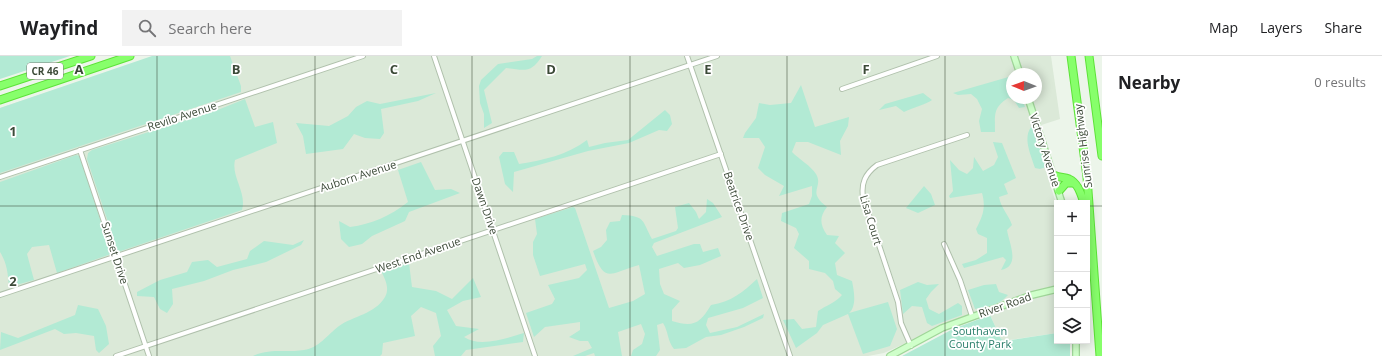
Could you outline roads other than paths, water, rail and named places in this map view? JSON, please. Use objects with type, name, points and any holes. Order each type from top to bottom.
[{"type":"highway","name":"CR 46","points":[[0,86],[91,56]]},
{"type":"highway","name":"CR 46","points":[[0,100],[130,56]]},
{"type":"highway","name":"Sunrise Highway","points":[[1071,56],[1085,156],[1094,252],[1100,356]]},
{"type":"highway","name":"Sunrise Highway","points":[[1089,56],[1102,156]]},
{"type":"highway","points":[[1054,175],[1067,178],[1074,183],[1078,188],[1083,200]]},
{"type":"highway","points":[[1059,190],[1066,183],[1074,183]]},
{"type":"highway","points":[[1090,232],[1094,252]]},
{"type":"street","name":"Revilo Avenue","points":[[0,177],[363,56]]},
{"type":"street","name":"Dawn Drive","points":[[434,56],[536,356]]},
{"type":"street","name":"Beatrice Drive","points":[[687,56],[790,356]]},
{"type":"street","name":"Auborn Avenue","points":[[0,295],[717,56]]},
{"type":"street","points":[[842,89],[937,56]]},
{"type":"street","points":[[1014,56],[1018,68]]},
{"type":"street","name":"Victory Avenue","points":[[1030,104],[1061,200]]},
{"type":"street","name":"Lisa Court","points":[[911,346],[902,323],[898,302],[863,197],[863,181],[866,174],[877,166],[967,135]]},
{"type":"street","name":"Sunset Drive","points":[[80,150],[149,356]]},
{"type":"street","name":"West End Avenue","points":[[116,356],[721,154]]},
{"type":"street","points":[[944,244],[960,280],[972,316]]},
{"type":"street","name":"River Road","points":[[890,356],[942,328],[1032,295],[1054,290]]},
{"type":"street","points":[[1076,344],[1076,356]]},
{"type":"park label","name":"Southaven County Park","points":[[980,337]]}]
